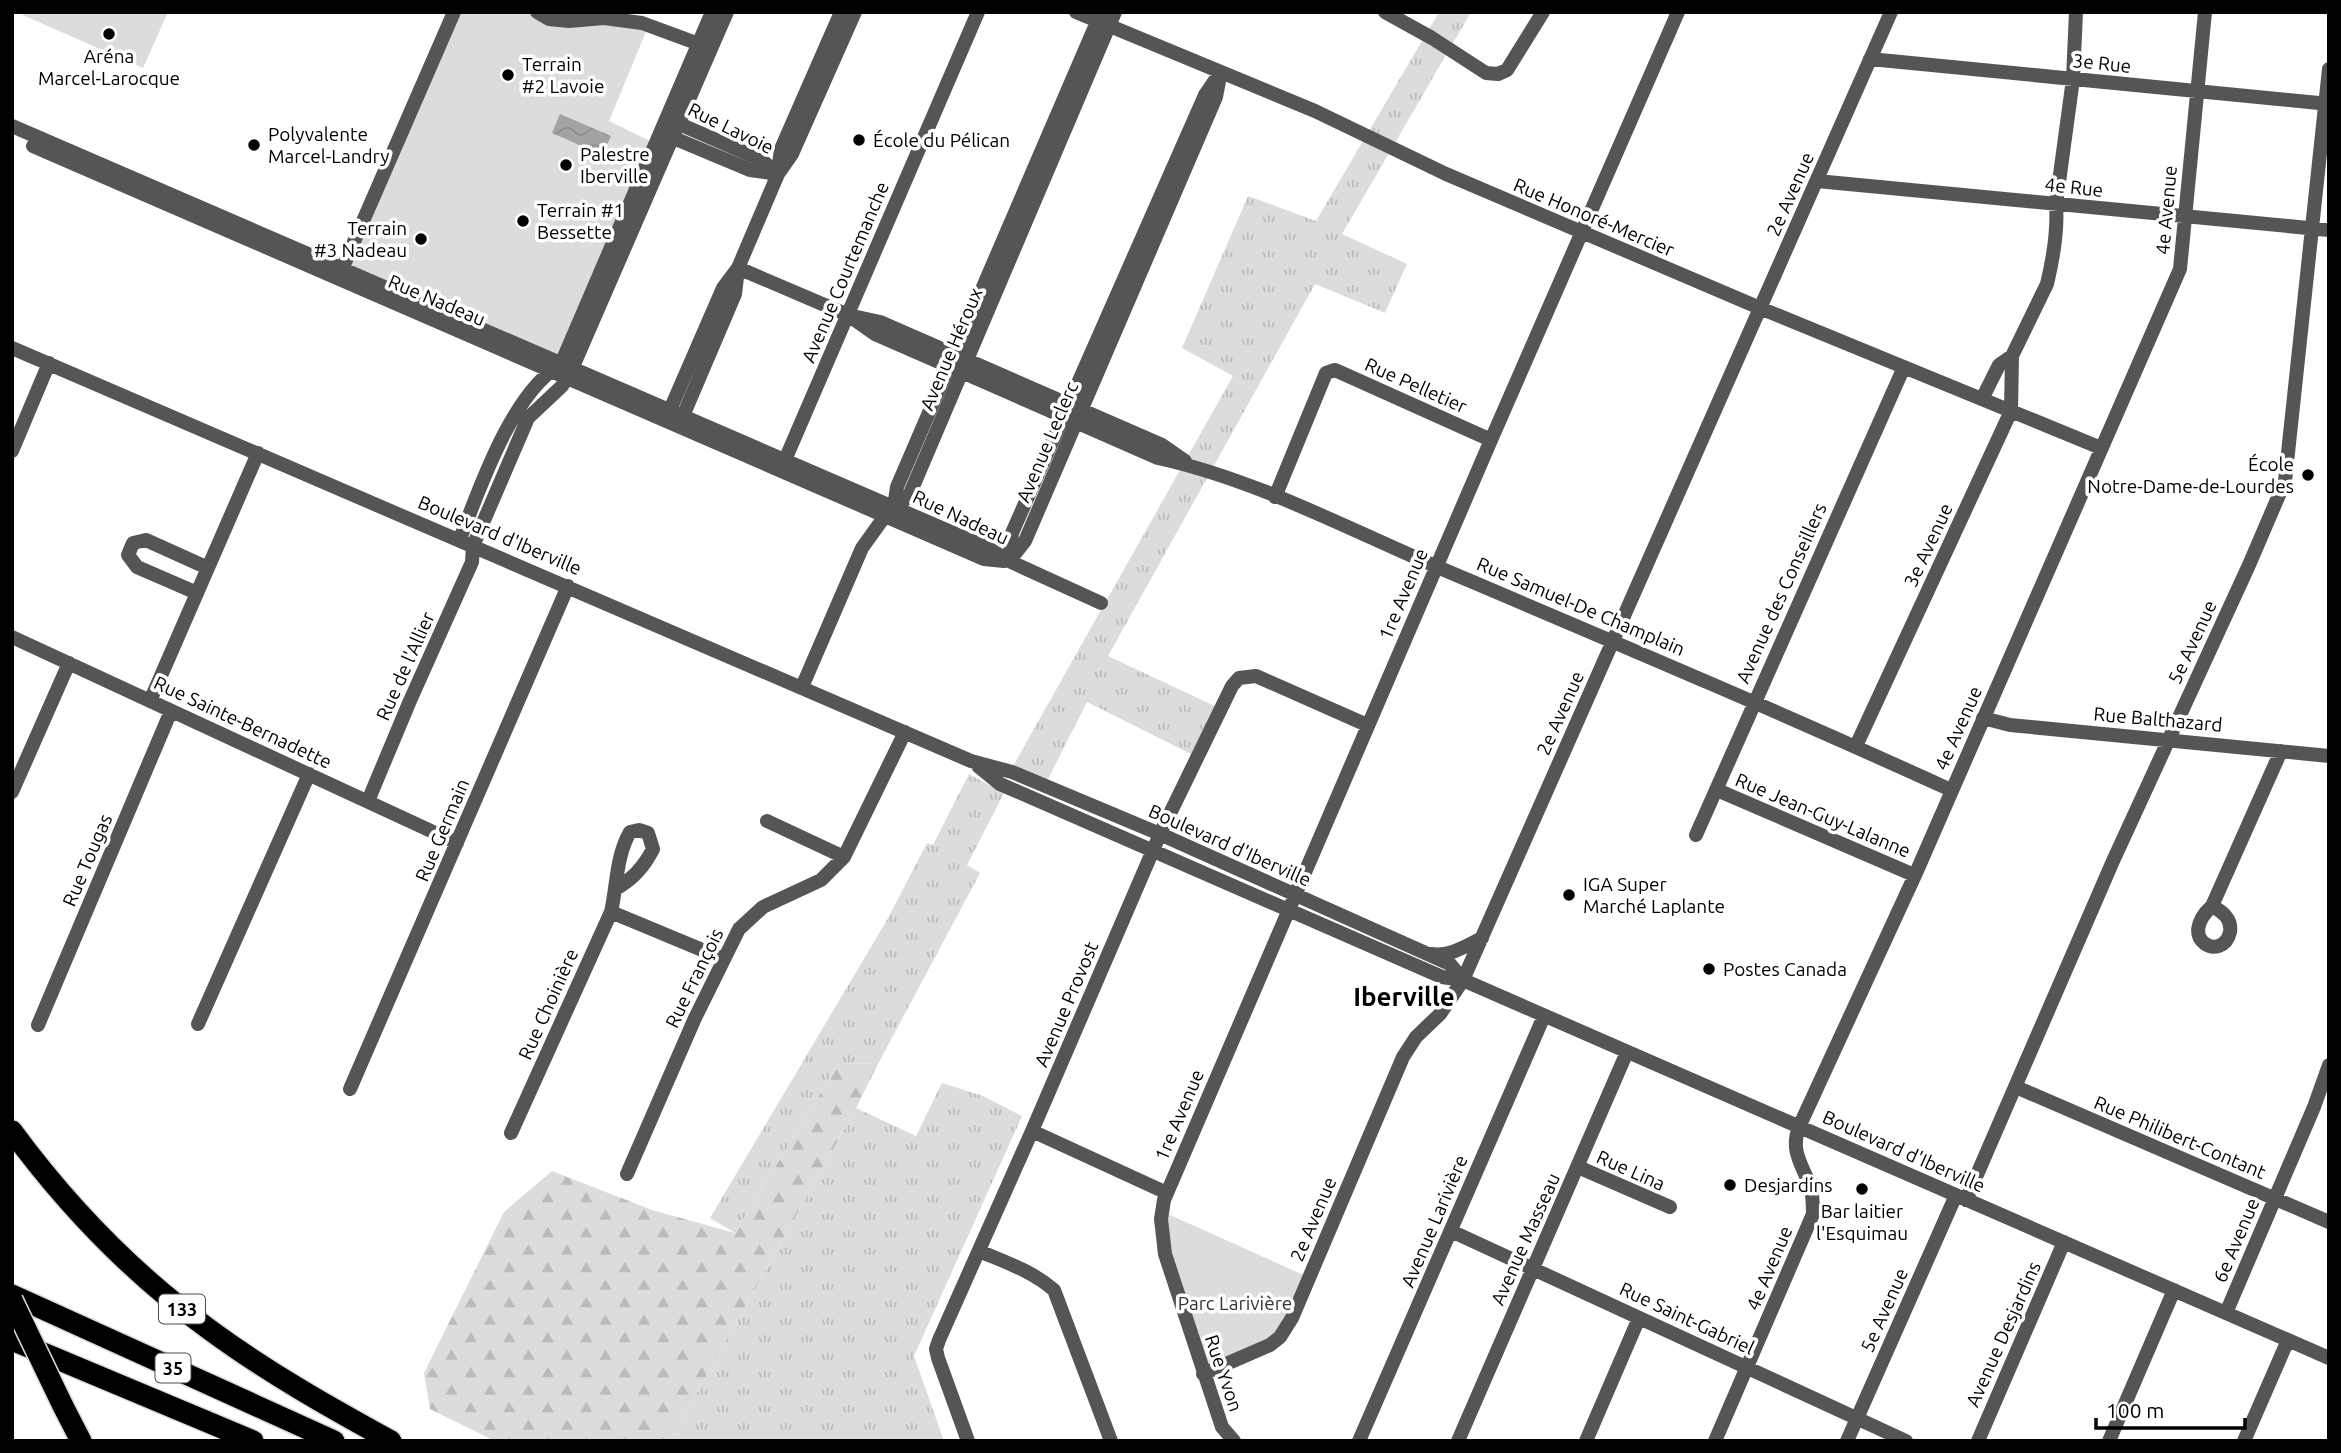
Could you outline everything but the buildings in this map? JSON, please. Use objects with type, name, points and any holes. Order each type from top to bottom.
[{"type":"highway","name":"133","points":[[12,1131],[45,1174],[87,1221],[161,1292],[234,1348],[391,1441]]},
{"type":"highway","points":[[12,1298],[81,1441]]},
{"type":"highway","name":"35","points":[[12,1298],[334,1441]]},
{"type":"highway","name":"35","points":[[12,1340],[253,1441]]},
{"type":"street","points":[[341,273],[454,12]]},
{"type":"street","points":[[537,12],[549,19],[569,22],[604,15],[642,23],[704,47]]},
{"type":"street","points":[[704,47],[712,12]]},
{"type":"street","points":[[466,542],[502,475],[528,418],[562,386],[562,370],[704,47],[727,12]]},
{"type":"street","points":[[778,174],[781,149],[841,12]]},
{"type":"street","points":[[674,419],[735,294],[738,268],[778,174],[792,154],[855,12]]},
{"type":"street","name":"Avenue Courtemanche","points":[[783,465],[978,12]]},
{"type":"street","name":"Rue Honoré-Mercier","points":[[1076,12],[1102,20],[1220,73],[1315,111],[1446,174],[1760,308],[2101,448]]},
{"type":"street","name":"Avenue Héroux","points":[[802,687],[862,548],[889,511],[909,496],[958,364],[1102,20],[1115,12]]},
{"type":"street","points":[[1385,12],[1486,73],[1498,74],[1507,70],[1543,12]]},
{"type":"street","name":"1re Avenue","points":[[1167,1193],[1436,566],[1678,12]]},
{"type":"street","name":"2e Avenue","points":[[1203,1374],[1270,1345],[1284,1332],[1293,1318],[1404,1057],[1416,1037],[1440,1014],[1463,980],[1891,12]]},
{"type":"street","name":"3e Avenue","points":[[1856,746],[2011,411],[2012,356],[2047,284],[2054,242],[2056,204],[2073,79],[2076,12]]},
{"type":"street","name":"4e Avenue","points":[[1715,1441],[1813,1214],[1811,1188],[1796,1155],[1799,1127],[1914,875],[2178,275],[2205,12]]},
{"type":"street","name":"3e Rue","points":[[1870,59],[2327,104]]},
{"type":"street","name":"5e Avenue","points":[[1847,1441],[1961,1197],[2016,1087],[2168,739],[2249,565],[2288,469],[2329,69]]},
{"type":"street","name":"Avenue Leclerc","points":[[1009,561],[1025,541],[1073,414],[1112,323],[1187,150],[1216,97],[1220,73]]},
{"type":"street","name":"Rue Nadeau","points":[[12,127],[29,139],[110,175],[674,419],[889,511],[988,548],[1009,561],[1101,603]]},
{"type":"street","name":"Rue Lavoie","points":[[669,128],[750,170],[778,174]]},
{"type":"street","name":"Rue Nadeau","points":[[12,137],[29,139]]},
{"type":"street","name":"4e Rue","points":[[1816,181],[2329,230]]},
{"type":"street","name":"Rue Samuel-De Champlain","points":[[738,268],[848,315],[880,322],[958,364],[1073,414],[1158,458],[1192,466],[1275,497],[1614,640],[1951,790]]},
{"type":"street","name":"Boulevard d'Iberville","points":[[12,348],[971,761],[1012,772],[1160,834],[1450,964],[1463,980]]},
{"type":"street","name":"3e Avenue","points":[[1982,399],[1999,365],[2012,356]]},
{"type":"street","points":[[12,450],[49,363]]},
{"type":"street","name":"Avenue des Conseillers","points":[[1696,835],[1903,367]]},
{"type":"street","points":[[466,542],[488,469],[519,407],[562,370]]},
{"type":"street","name":"Rue Pelletier","points":[[1275,497],[1325,373],[1335,370],[1491,440]]},
{"type":"street","points":[[150,701],[258,453]]},
{"type":"street","points":[[488,469],[502,475]]},
{"type":"street","points":[[197,593],[137,567],[128,555],[133,543],[146,540],[208,568]]},
{"type":"street","name":"Rue de l'Allier","points":[[368,801],[472,562],[466,542]]},
{"type":"street","name":"Rue Germain","points":[[350,1089],[569,586]]},
{"type":"street","name":"Rue Sainte-Bernadette","points":[[12,637],[457,843]]},
{"type":"street","points":[[12,792],[69,663]]},
{"type":"street","name":"Avenue Provost","points":[[968,1441],[936,1349],[1160,834],[1232,686],[1239,678],[1256,676],[1367,726]]},
{"type":"street","name":"Rue Tougas","points":[[38,1025],[171,711]]},
{"type":"street","name":"Rue Balthazard","points":[[1983,718],[2010,725],[2329,757]]},
{"type":"street","name":"Rue François","points":[[627,1174],[695,1018],[739,929],[762,907],[821,880],[844,857],[905,732]]},
{"type":"street","points":[[2212,906],[2281,751]]},
{"type":"street","name":"Boulevard d'Iberville","points":[[971,761],[1000,784],[1288,911],[1442,977],[1463,980],[2329,1357]]},
{"type":"street","points":[[198,1024],[309,774]]},
{"type":"street","name":"Rue Jean-Guy-Lalanne","points":[[1717,790],[1914,875]]},
{"type":"street","points":[[767,821],[844,857]]},
{"type":"street","name":"Rue Choinière","points":[[511,1133],[611,912],[615,889]]},
{"type":"street","points":[[611,912],[724,960]]},
{"type":"street","points":[[1422,953],[1439,955],[1463,948],[1482,938]]},
{"type":"street","name":"Avenue Larivière","points":[[1360,1441],[1544,1016]]},
{"type":"street","name":"Avenue Masseau","points":[[1458,1441],[1627,1052]]},
{"type":"street","name":"6e Avenue","points":[[2226,1313],[2314,1107],[2329,1065]]},
{"type":"street","name":"Rue Philibert-Contant","points":[[2016,1087],[2329,1222]]},
{"type":"street","points":[[1032,1131],[1167,1193]]},
{"type":"street","name":"Rue Lina","points":[[1578,1167],[1670,1208]]},
{"type":"street","name":"Rue Yvon","points":[[1167,1193],[1161,1219],[1165,1254],[1222,1427],[1234,1441]]},
{"type":"street","name":"Rue Saint-Gabriel","points":[[1451,1231],[1906,1441]]},
{"type":"street","name":"Avenue Desjardins","points":[[1978,1441],[2064,1242]]},
{"type":"street","points":[[979,1251],[1027,1272],[1054,1290],[1111,1441]]},
{"type":"street","points":[[2109,1441],[2174,1290]]},
{"type":"street","points":[[1586,1441],[1639,1318]]},
{"type":"street","points":[[2244,1441],[2288,1340]]},
{"type":"green space","name":"Aréna Marcel-Larocque","points":[[16,12],[168,12],[143,68]]},
{"type":"green space","points":[[458,12],[533,12],[650,22],[609,121],[650,141],[561,364],[343,268]]},
{"type":"green space","points":[[1439,12],[1471,12],[1342,234],[1407,264],[1385,313],[1315,284],[1108,656],[1217,707],[1197,757],[1087,702],[1047,781],[1013,766],[1233,376],[1182,348],[1248,196],[1316,221]]},
{"type":"green space","points":[[969,774],[1004,793],[967,865],[980,873],[878,1064],[839,1063],[735,1233],[710,1218],[887,920],[927,843],[933,845]]},
{"type":"green space","points":[[839,1063],[878,1064],[670,1441],[495,1441],[430,1409],[424,1373],[504,1212],[552,1171],[652,1210],[735,1233]]},
{"type":"green space","points":[[942,1083],[983,1096],[1022,1116],[914,1356],[944,1441],[670,1441],[856,1108],[916,1136]]},
{"type":"green space","name":"Parc Larivière","points":[[1159,1210],[1308,1277],[1277,1339],[1203,1374]]},
{"type":"water","points":[[560,114],[611,136],[602,155],[552,133]]},
{"type":"place","name":"Aréna Marcel-Larocque","points":[[109,34]]},
{"type":"place","name":"Terrain #2 Lavoie","points":[[508,75]]},
{"type":"place","name":"École du Pélican","points":[[859,140]]},
{"type":"place","name":"Polyvalente Marcel-Landry","points":[[254,145]]},
{"type":"place","name":"Palestre Iberville","points":[[566,165]]},
{"type":"place","name":"Terrain #1 Bessette","points":[[523,221]]},
{"type":"place","name":"Terrain #3 Nadeau","points":[[421,239]]},
{"type":"place","name":"École Notre-Dame-de-Lourdes","points":[[2308,475]]},
{"type":"place","name":"IGA Super Marché Laplante","points":[[1569,895]]},
{"type":"place","name":"Postes Canada","points":[[1709,969]]},
{"type":"place","name":"Desjardins","points":[[1730,1185]]},
{"type":"place","name":"Bar laitier l'Esquimau","points":[[1862,1189]]},
{"type":"district","name":"Iberville","points":[[1404,996]]}]
